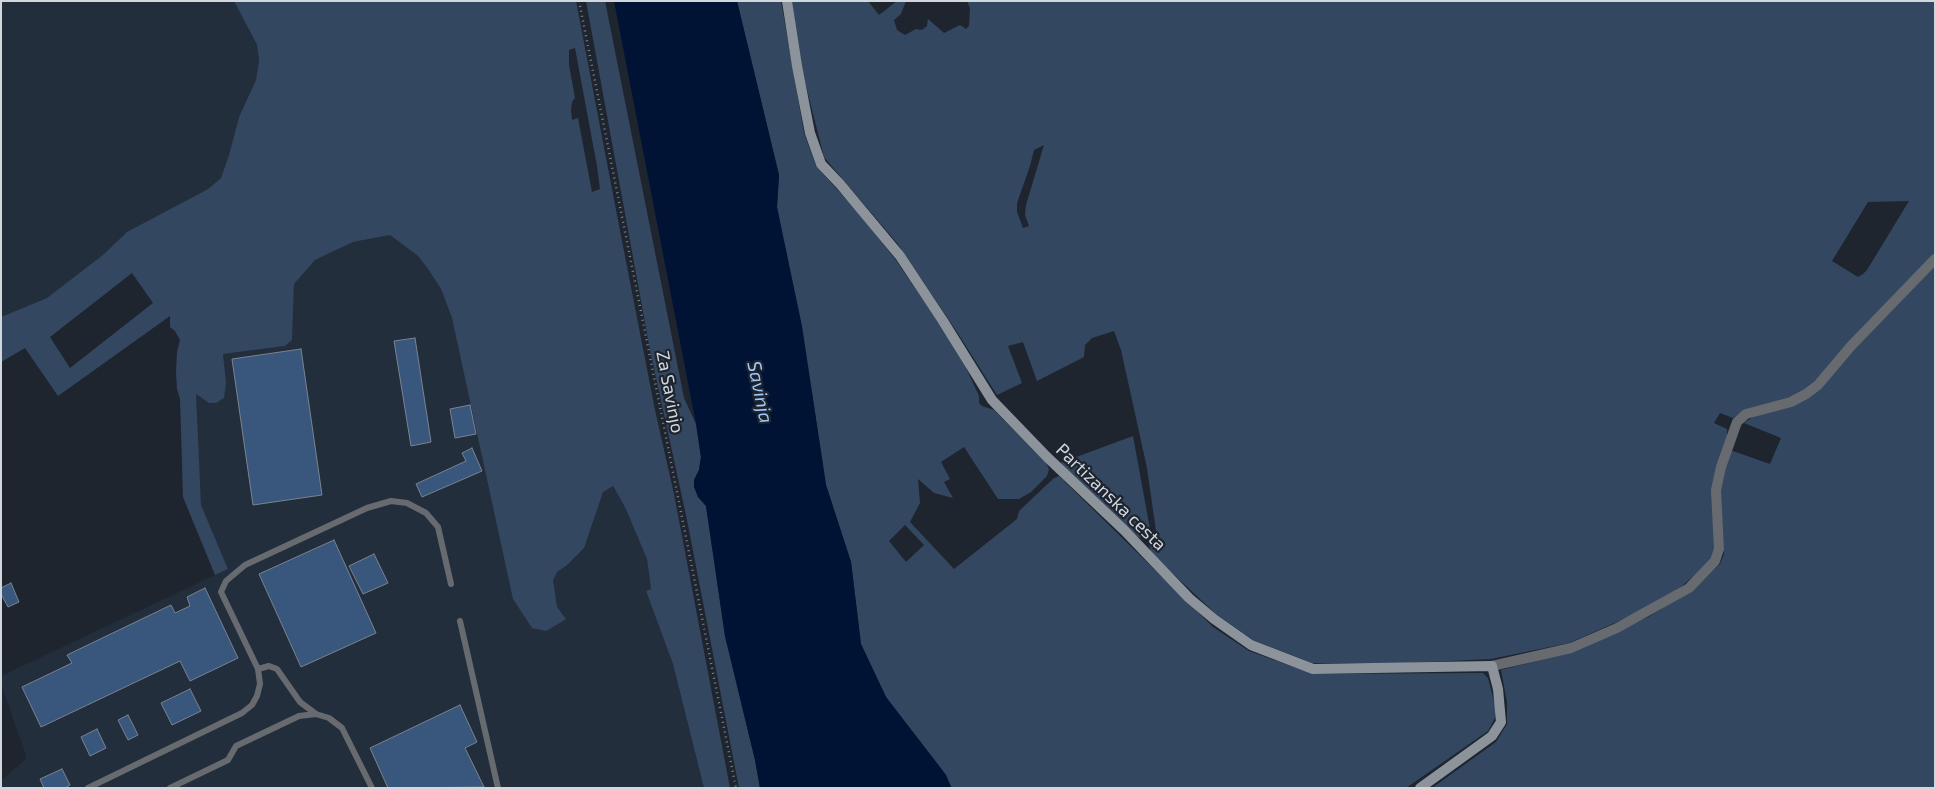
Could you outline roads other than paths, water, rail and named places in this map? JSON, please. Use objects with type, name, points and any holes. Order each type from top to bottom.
[{"type":"street","name":"Partizanska cesta","points":[[787,1],[810,133],[821,164],[900,256],[992,400],[1047,457],[1124,530],[1189,598],[1214,619],[1251,645],[1313,669],[1492,666]]},
{"type":"street","points":[[1420,788],[1492,736],[1501,722],[1498,689],[1492,666],[1571,648],[1616,628],[1689,588],[1715,561],[1719,549],[1716,490],[1721,467],[1737,422],[1746,414],[1790,402],[1806,394],[1818,384],[1851,346],[1935,259]]},
{"type":"lane","points":[[88,788],[242,713],[252,705],[260,684],[258,670],[221,592],[226,581],[245,565],[367,508],[391,501],[407,503],[426,513],[438,527],[452,584]]},
{"type":"lane","points":[[460,621],[498,788]]},
{"type":"lane","points":[[258,670],[269,666],[277,669],[300,702],[316,714],[329,718],[342,728],[372,788]]},
{"type":"lane","points":[[170,788],[228,760],[236,746],[299,716],[316,714]]},
{"type":"water","name":"Savinja","points":[[614,1],[737,1],[779,175],[777,207],[802,326],[826,485],[851,562],[861,644],[886,697],[946,775],[951,788],[760,788],[725,636],[706,506],[698,497],[694,487],[694,480],[699,470],[701,457],[696,424]]}]
